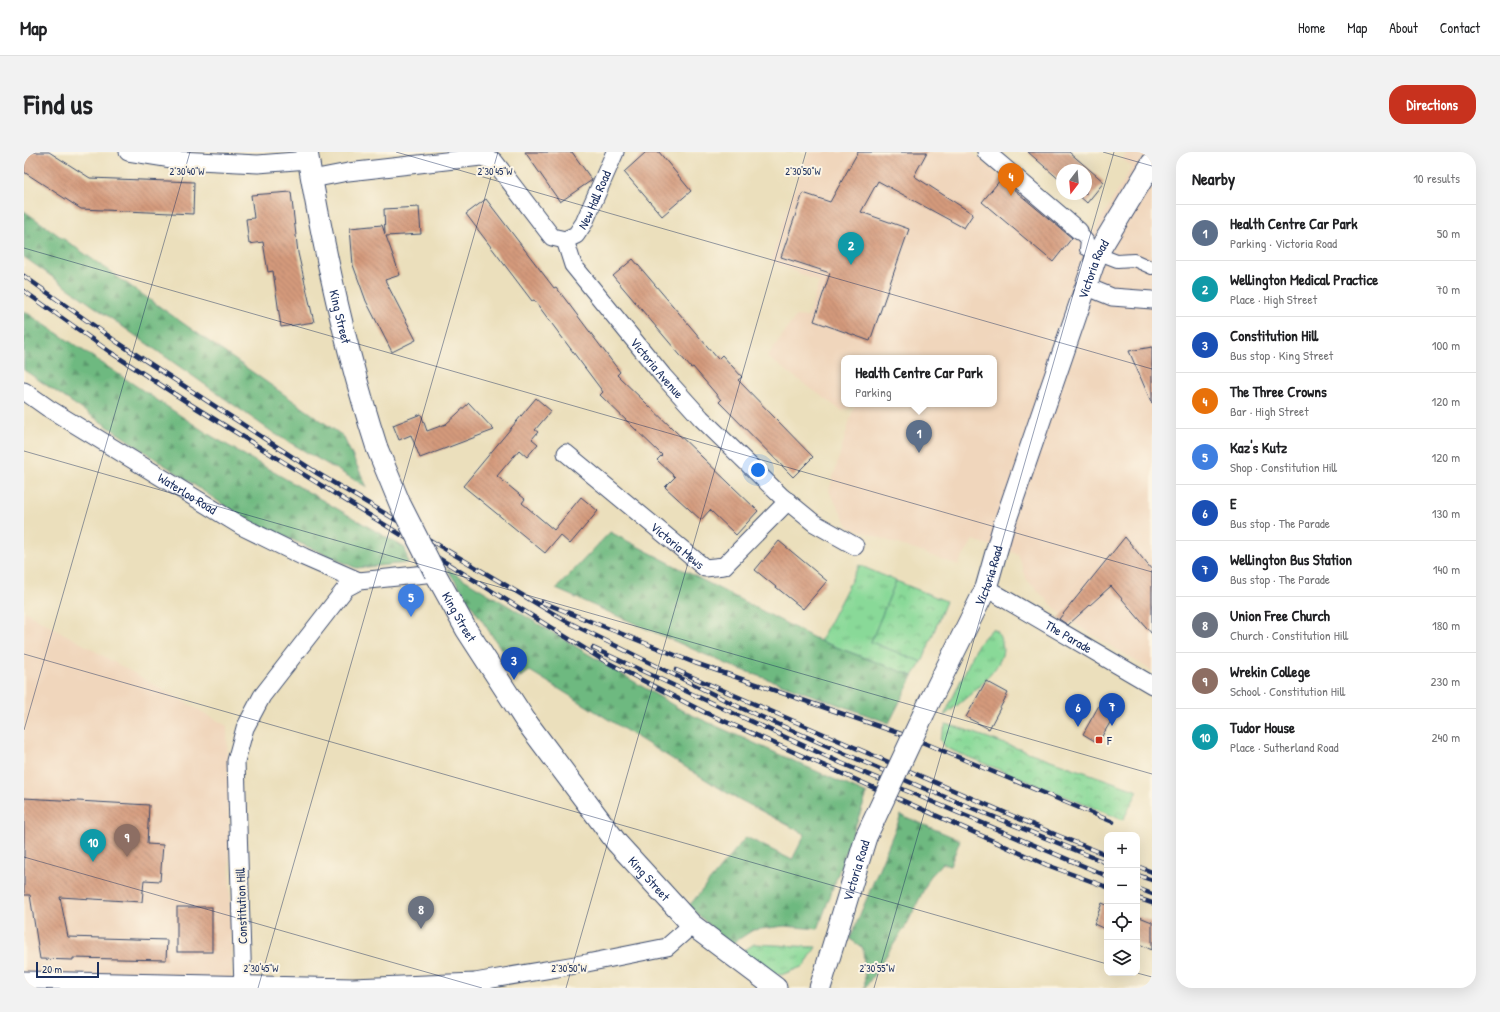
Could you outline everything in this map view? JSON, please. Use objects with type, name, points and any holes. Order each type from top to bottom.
[{"type":"street","points":[[128,152],[178,160],[258,164],[309,164],[348,172],[482,157],[496,157],[552,237],[565,240]]},
{"type":"street","name":"New Hall Road","points":[[565,240],[576,235],[584,223],[615,152]]},
{"type":"street","points":[[986,152],[1079,232],[1086,240],[1086,249],[1117,261],[1134,260],[1152,268]]},
{"type":"street","name":"Victoria Road","points":[[820,988],[866,837],[924,713],[986,588],[1003,528],[1097,254],[1152,163]]},
{"type":"street","name":"King Street","points":[[309,164],[335,295],[363,405],[377,448],[400,504],[435,573],[466,629],[525,720],[617,843],[692,924],[776,988]]},
{"type":"street","name":"Victoria Avenue","points":[[565,240],[573,265],[664,377],[701,418],[788,501],[814,523],[855,546]]},
{"type":"street","points":[[1085,286],[1112,297],[1152,300]]},
{"type":"street","name":"Waterloo Road","points":[[24,391],[48,408],[241,526],[304,557],[359,581]]},
{"type":"street","name":"Victoria Mews","points":[[566,453],[705,568],[724,566],[788,501]]},
{"type":"street","name":"Constitution Hill","points":[[243,987],[236,761],[246,728],[262,696],[343,591],[359,581],[435,573]]},
{"type":"street","name":"The Parade","points":[[986,588],[1152,685]]},
{"type":"street","points":[[24,980],[243,987],[353,987],[475,982],[587,963],[667,947],[692,924]]},
{"type":"shaded area","points":[[809,152],[972,152],[1074,236],[1092,235],[1132,167],[1123,159],[1127,152],[1152,152],[1152,671],[1065,618],[1027,580],[1018,554],[973,540],[958,565],[849,527],[829,491],[854,407],[997,407],[997,355],[841,355],[841,407],[852,407],[842,411],[767,357],[796,316],[808,317],[819,282],[771,261],[791,198]]},
{"type":"shaded area","points":[[24,611],[227,726],[232,988],[24,988]]},
{"type":"green space","points":[[24,211],[343,436],[367,487],[275,434],[24,257]]},
{"type":"green space","points":[[24,311],[208,434],[405,548],[408,563],[356,568],[243,518],[24,370]]},
{"type":"green space","points":[[610,532],[820,641],[913,676],[889,723],[729,665],[556,589]]},
{"type":"green space","points":[[859,565],[896,581],[871,642],[922,662],[913,676],[820,641]]},
{"type":"green space","points":[[447,569],[683,711],[867,794],[818,929],[784,926],[753,930],[730,945],[689,906],[746,837],[792,860],[805,834],[729,794],[530,671],[520,677]]},
{"type":"green space","points":[[896,581],[946,601],[922,662],[871,642]]},
{"type":"green space","points":[[992,629],[997,631],[1003,645],[1003,652],[998,663],[993,671],[977,688],[944,716],[978,644]]},
{"type":"green space","points":[[946,724],[1138,791],[1123,820],[946,748],[940,739]]},
{"type":"green space","points":[[901,815],[960,840],[950,866],[943,863],[930,877],[907,924],[865,988],[863,948],[850,939]]},
{"type":"green space","points":[[754,944],[816,947],[804,966],[781,975],[756,966],[742,952]]},
{"type":"building","points":[[24,152],[49,152],[90,178],[194,182],[193,214],[81,209],[24,172]]},
{"type":"building","points":[[525,152],[572,152],[592,180],[560,202]]},
{"type":"building","points":[[646,152],[659,152],[691,191],[662,216],[624,172]]},
{"type":"building","points":[[858,152],[927,152],[914,176],[973,214],[964,228],[878,181],[861,212],[909,229],[870,341],[814,321],[830,273],[781,257],[803,193],[830,202]]},
{"type":"building","points":[[1028,152],[1069,152],[1083,164],[1056,164],[1056,177]]},
{"type":"building","points":[[1092,172],[1104,182],[1092,197]]},
{"type":"building","points":[[1001,179],[1072,238],[1053,262],[982,202]]},
{"type":"building","points":[[291,192],[298,253],[314,322],[281,327],[273,271],[268,272],[263,242],[249,244],[246,219],[254,218],[251,195]]},
{"type":"building","points":[[486,199],[554,288],[556,287],[620,372],[617,375],[758,511],[736,535],[710,510],[701,520],[665,487],[675,477],[657,460],[662,455],[600,395],[603,392],[534,300],[532,301],[466,214]]},
{"type":"building","points":[[419,207],[421,234],[386,236],[400,275],[385,280],[416,340],[392,352],[366,301],[353,265],[350,228],[382,225],[385,234],[384,209]]},
{"type":"building","points":[[633,259],[718,359],[722,355],[742,377],[738,380],[813,457],[793,477],[719,402],[721,400],[693,367],[691,368],[613,276]]},
{"type":"building","points":[[1152,347],[1152,404],[1129,351]]},
{"type":"building","points":[[536,398],[551,411],[535,430],[538,432],[532,439],[538,444],[527,457],[519,450],[497,476],[525,499],[522,503],[554,530],[581,497],[598,511],[570,544],[560,535],[545,553],[463,486]]},
{"type":"building","points":[[469,403],[494,430],[420,458],[411,435],[399,440],[393,425],[421,414],[427,431],[446,424]]},
{"type":"building","points":[[1125,537],[1152,570],[1152,634],[1111,586],[1068,625],[1059,619]]},
{"type":"building","points":[[779,541],[827,581],[803,609],[755,570]]},
{"type":"building","points":[[986,681],[1008,693],[989,729],[966,717]]},
{"type":"building","points":[[1102,700],[1118,709],[1098,743],[1083,734]]},
{"type":"building","points":[[24,798],[149,805],[147,844],[163,845],[160,881],[144,880],[142,902],[60,897],[68,937],[167,940],[166,960],[73,958],[73,960],[40,959],[30,895],[24,895]]},
{"type":"building","points":[[1102,903],[1104,904],[1104,929],[1094,924]]},
{"type":"building","points":[[177,907],[212,907],[212,952],[177,952]]},
{"type":"building","points":[[1140,917],[1152,922],[1152,950],[1140,944]]},
{"type":"railway","points":[[24,276],[117,342],[317,473],[566,621],[741,708],[923,788],[1104,862]]},
{"type":"railway","points":[[24,291],[110,352],[190,404],[603,660],[704,712],[1047,865],[1104,886]]},
{"type":"railway","points":[[542,602],[695,663],[910,737],[1113,822]]},
{"type":"railway","points":[[593,648],[841,763],[1104,875]]},
{"type":"railway","points":[[676,670],[1059,836],[1104,854]]},
{"type":"railway","points":[[1140,867],[1152,872]]},
{"type":"railway","points":[[1140,876],[1152,880]]},
{"type":"railway","points":[[1140,889],[1152,894]]},
{"type":"railway","points":[[1140,899],[1152,903]]},
{"type":"place","name":"The Three Crowns","points":[[1011,196]]},
{"type":"place","name":"Wellington Medical Practice","points":[[851,265]]},
{"type":"place","name":"Health Centre Car Park","points":[[919,453]]},
{"type":"place","name":"Kaz's Kutz","points":[[411,617]]},
{"type":"place","name":"Constitution Hill","points":[[514,680]]},
{"type":"place","name":"Wellington Bus Station","points":[[1112,726]]},
{"type":"place","name":"E","points":[[1078,727]]},
{"type":"place","name":"F","points":[[1099,740]]},
{"type":"place","name":"Wrekin College","points":[[127,857]]},
{"type":"place","name":"Tudor House","points":[[93,862]]},
{"type":"place","name":"Union Free Church","points":[[421,929]]}]
